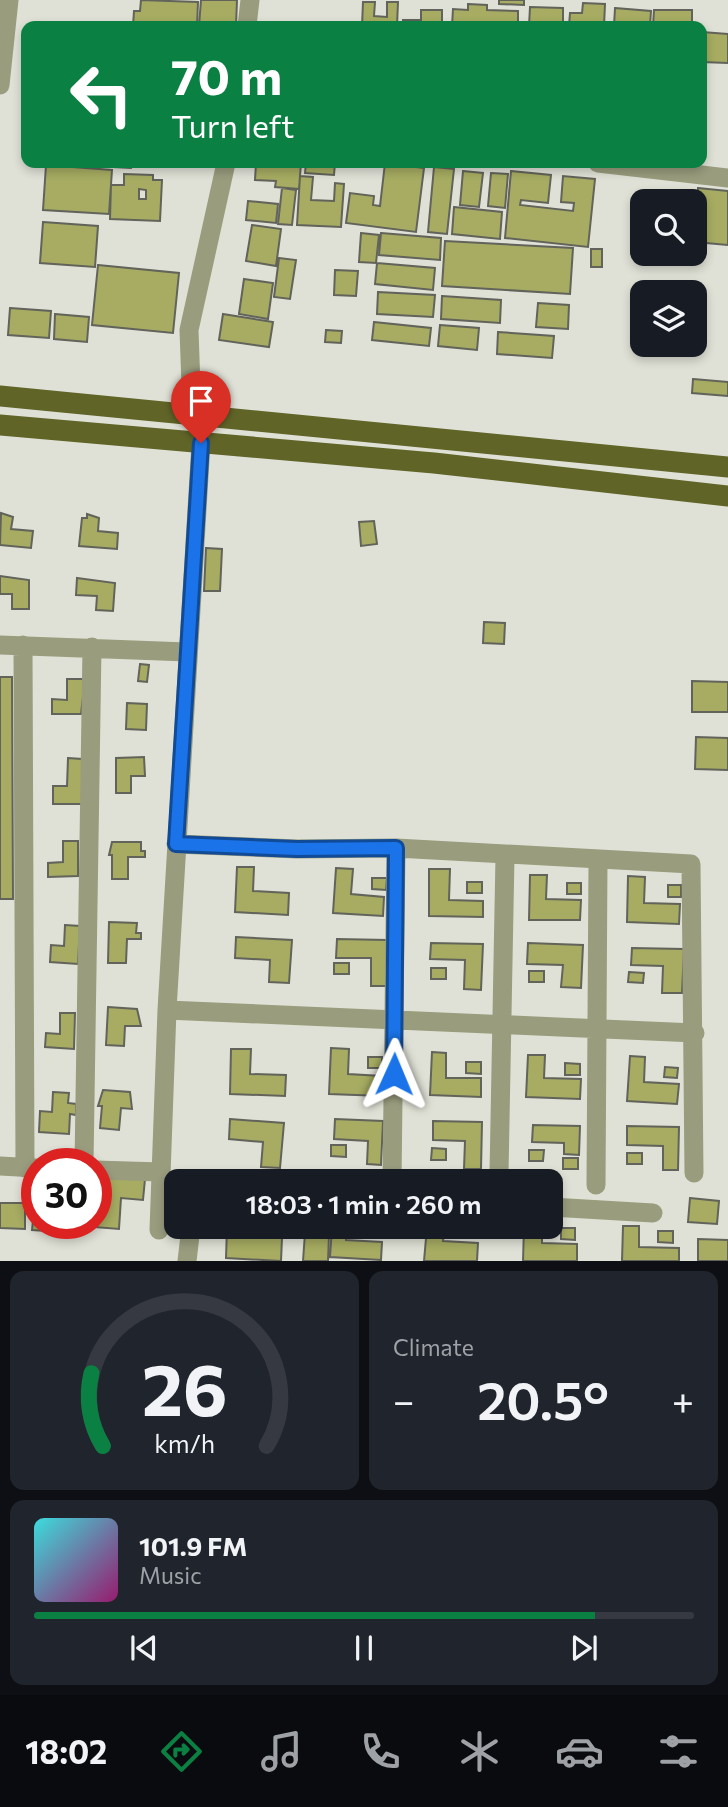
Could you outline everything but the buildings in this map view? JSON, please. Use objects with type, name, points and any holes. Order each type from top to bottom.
[{"type":"main road","points":[[0,396],[728,467]]},
{"type":"main road","points":[[26,428],[29,399]]},
{"type":"main road","points":[[0,425],[434,463],[728,496]]},
{"type":"street","points":[[0,85],[9,0]]},
{"type":"street","points":[[248,21],[250,0]]},
{"type":"street","points":[[192,414],[189,330],[225,168]]},
{"type":"street","points":[[641,168],[728,178]]},
{"type":"street","points":[[159,1230],[167,1010],[201,443]]},
{"type":"street","points":[[0,645],[187,652]]},
{"type":"street","points":[[23,645],[31,1148]]},
{"type":"street","points":[[84,1148],[92,647]]},
{"type":"street","points":[[176,844],[297,849],[396,848],[691,864],[695,1033],[694,1173]]},
{"type":"street","points":[[392,1169],[396,848]]},
{"type":"street","points":[[499,1169],[505,856]]},
{"type":"street","points":[[596,1185],[598,861]]},
{"type":"street","points":[[167,1010],[695,1033]]},
{"type":"street","points":[[0,1166],[21,1167]]},
{"type":"street","points":[[112,1170],[161,1172]]},
{"type":"street","points":[[563,1208],[653,1213]]},
{"type":"street","points":[[187,1261],[190,1239]]},
{"type":"route","points":[[201,443],[176,844],[297,849],[396,848],[394,1074]]}]
